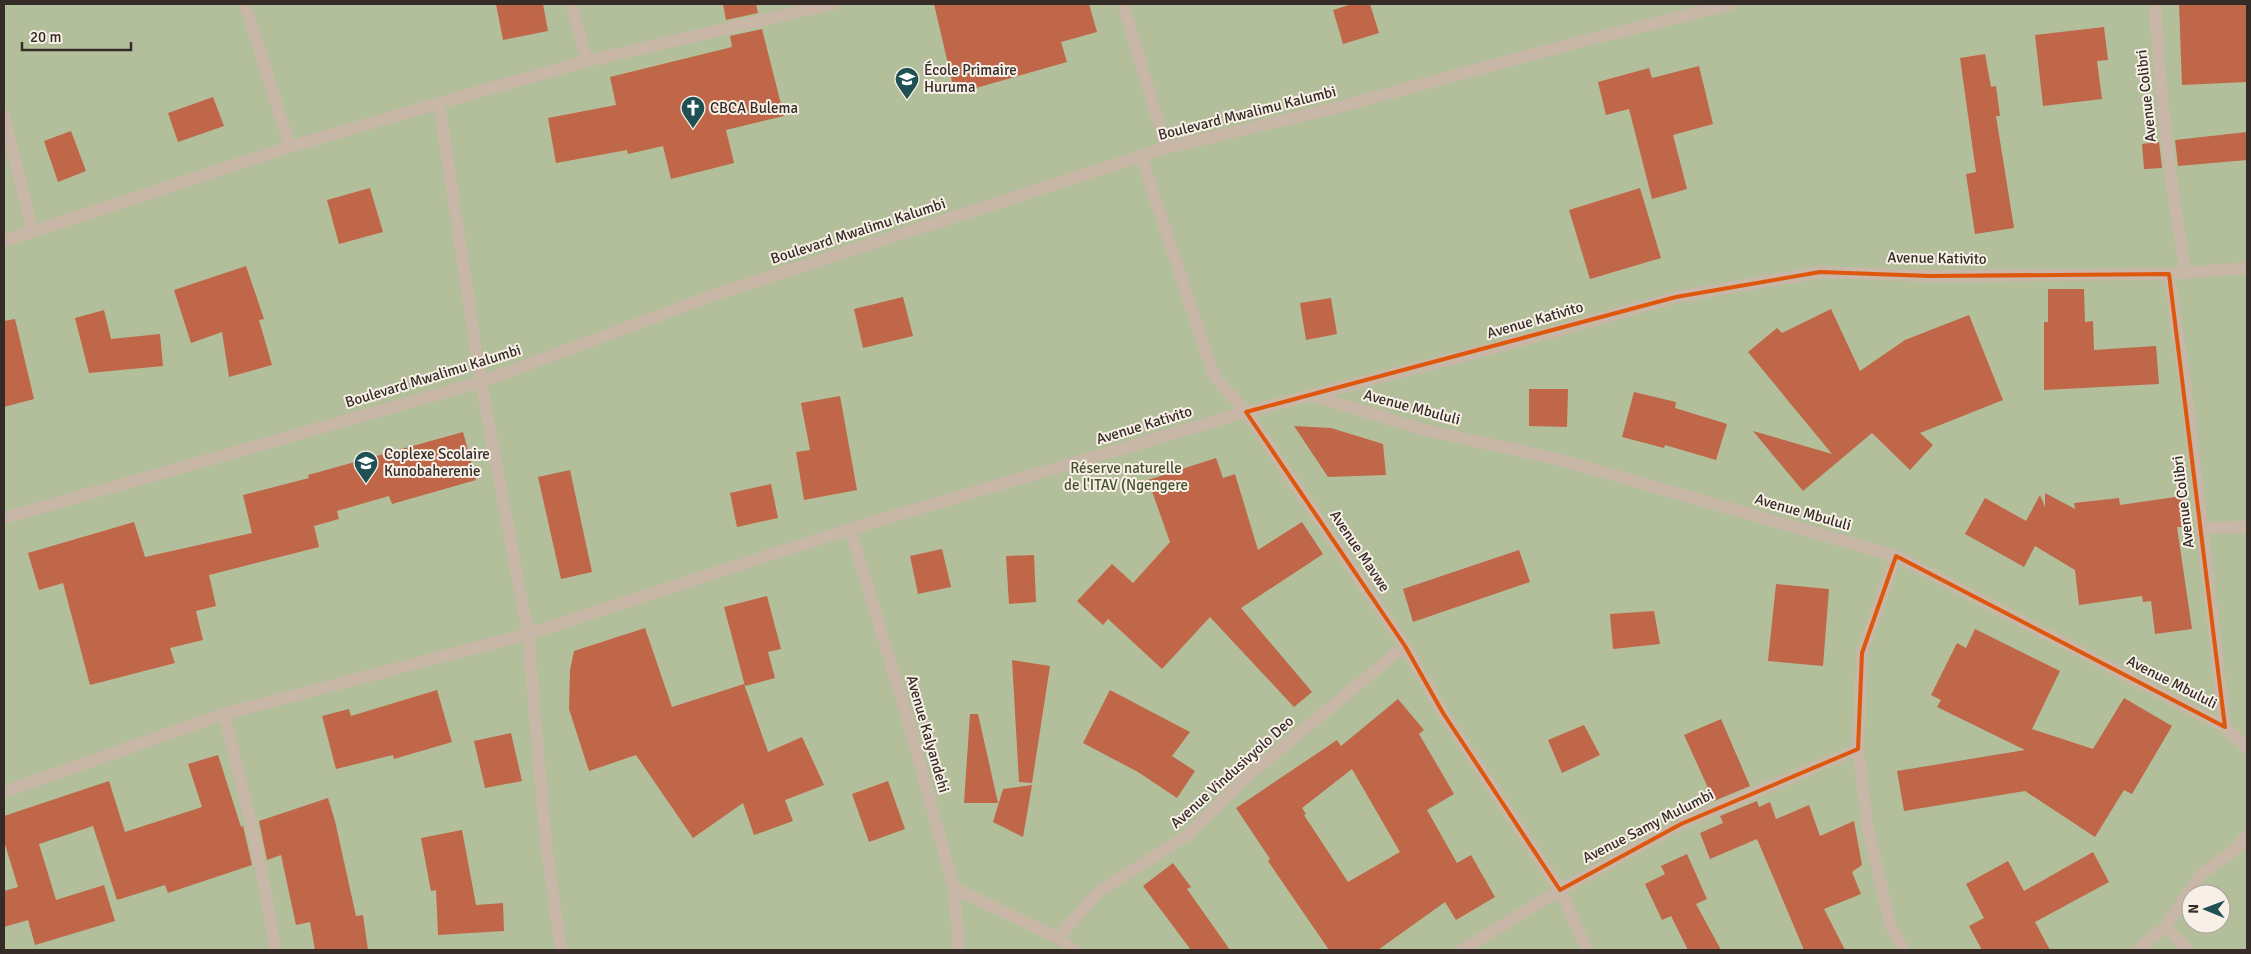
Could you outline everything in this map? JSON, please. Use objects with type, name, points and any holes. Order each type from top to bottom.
[{"type":"street","points":[[245,4],[290,147]]},
{"type":"street","points":[[571,4],[587,61]]},
{"type":"street","points":[[4,241],[290,147],[439,103],[587,61],[833,4]]},
{"type":"street","points":[[1123,4],[1166,148]]},
{"type":"street","name":"Boulevard Mwalimu Kalumbi","points":[[4,518],[481,382],[717,294],[1166,148],[1332,109],[1579,42],[1732,4]]},
{"type":"street","name":"Avenue Colibri","points":[[2155,4],[2174,200],[2186,273]]},
{"type":"street","points":[[439,103],[481,382],[528,634],[546,844],[561,950],[556,950]]},
{"type":"street","points":[[4,116],[33,232]]},
{"type":"street","name":"Avenue Mavwe","points":[[1141,156],[1214,376],[1246,412],[1405,646],[1442,713],[1560,890],[1587,950]]},
{"type":"street","name":"Avenue Kativito","points":[[4,792],[224,714],[528,634],[850,529],[1246,412],[1314,396],[1524,340],[1676,297],[1820,272],[1929,276],[2170,274],[2247,268]]},
{"type":"street","name":"Avenue Colibri","points":[[2170,274],[2225,727]]},
{"type":"street","name":"Avenue Mbululi","points":[[1314,396],[1425,430],[1556,459],[1896,556],[2225,727],[2247,748]]},
{"type":"street","points":[[2202,528],[2247,526]]},
{"type":"street","name":"Avenue Kalyandehi","points":[[850,529],[905,710],[954,888],[959,950]]},
{"type":"street","points":[[1896,556],[1862,653],[1858,749],[1870,838],[1891,927],[1904,950]]},
{"type":"street","name":"Avenue Vindusivyolo Deo","points":[[1058,938],[1097,893],[1186,836],[1250,774],[1405,646]]},
{"type":"street","points":[[224,714],[253,827],[268,902],[275,950]]},
{"type":"street","name":"Avenue Samy Mulumbi","points":[[1462,950],[1560,890],[1681,824],[1858,749]]},
{"type":"street","points":[[2138,950],[2165,927],[2200,875],[2236,849],[2247,836]]},
{"type":"street","points":[[954,888],[1058,938],[1074,950]]},
{"type":"street","points":[[2165,927],[2188,950]]},
{"type":"highlighted area","points":[[1820,272],[1929,276],[2169,274],[2225,727],[1896,556],[1862,653],[1858,749],[1681,824],[1560,890],[1443,713],[1405,646],[1246,412],[1676,297]]},
{"type":"green space","name":"Réserve naturelle de l'ITAV (Ngengere","points":[[4,4],[2247,4],[2247,950],[4,950]]},
{"type":"building","points":[[496,4],[543,4],[548,31],[503,40]]},
{"type":"building","points":[[723,4],[756,4],[758,13],[726,20]]},
{"type":"building","points":[[934,4],[1089,4],[1097,32],[1061,42],[1067,62],[955,94]]},
{"type":"building","points":[[1352,4],[1370,4],[1379,33],[1343,44],[1333,10]]},
{"type":"building","points":[[2179,4],[2247,4],[2247,82],[2182,85]]},
{"type":"building","points":[[2104,27],[2108,60],[2097,61],[2102,99],[2043,106],[2035,35]]},
{"type":"building","points":[[762,29],[784,116],[726,130],[734,163],[671,179],[663,146],[628,154],[627,150],[556,163],[548,118],[616,105],[610,77],[732,47],[730,36]]},
{"type":"building","points":[[1985,54],[1991,87],[1996,86],[2000,116],[1996,116],[2014,228],[1975,234],[1966,174],[1976,172],[1960,58]]},
{"type":"building","points":[[1699,66],[1713,124],[1673,135],[1687,189],[1652,199],[1629,109],[1606,115],[1598,82],[1649,68],[1652,78]]},
{"type":"building","points":[[213,97],[224,126],[178,142],[168,113]]},
{"type":"building","points":[[71,131],[86,171],[58,182],[44,141]]},
{"type":"building","points":[[2247,132],[2247,160],[2178,166],[2175,140]]},
{"type":"building","points":[[2159,142],[2162,168],[2144,169],[2142,144]]},
{"type":"building","points":[[370,188],[383,232],[339,244],[327,200]]},
{"type":"building","points":[[1640,188],[1661,258],[1590,279],[1569,210]]},
{"type":"building","points":[[246,266],[264,319],[259,320],[272,365],[229,377],[222,332],[191,343],[174,290]]},
{"type":"building","points":[[2048,289],[2084,289],[2085,322],[2093,321],[2094,350],[2156,346],[2159,384],[2044,390],[2044,322],[2048,322]]},
{"type":"building","points":[[903,297],[913,336],[863,348],[854,309]]},
{"type":"building","points":[[1331,298],[1337,334],[1306,340],[1300,303]]},
{"type":"building","points":[[1831,309],[1860,371],[1905,340],[1969,315],[2003,400],[1920,433],[1933,445],[1910,470],[1872,433],[1803,491],[1753,431],[1832,454],[1748,352],[1777,328],[1782,333]]},
{"type":"building","points":[[104,310],[111,339],[160,334],[163,366],[89,373],[75,318]]},
{"type":"building","points":[[15,319],[34,399],[4,407],[4,321]]},
{"type":"building","points":[[1529,389],[1568,389],[1567,427],[1529,426]]},
{"type":"building","points":[[1634,392],[1676,402],[1675,408],[1727,424],[1716,460],[1665,445],[1664,448],[1622,437]]},
{"type":"building","points":[[840,396],[857,490],[804,500],[796,452],[810,450],[801,403]]},
{"type":"building","points":[[1294,426],[1331,428],[1383,444],[1386,475],[1328,477]]},
{"type":"building","points":[[463,432],[476,480],[392,504],[389,496],[337,511],[339,519],[314,526],[319,547],[209,575],[216,606],[196,611],[203,640],[170,648],[175,663],[90,685],[63,583],[39,590],[28,553],[134,522],[145,557],[252,533],[243,495],[309,478],[308,475]]},
{"type":"building","points":[[1216,458],[1223,478],[1235,474],[1258,550],[1302,522],[1323,554],[1241,608],[1312,692],[1294,707],[1210,617],[1162,669],[1108,619],[1103,625],[1077,601],[1112,564],[1133,583],[1170,542],[1148,480]]},
{"type":"building","points":[[570,470],[592,572],[561,579],[538,477]]},
{"type":"building","points":[[771,484],[778,518],[737,527],[730,493]]},
{"type":"building","points":[[2045,493],[2075,509],[2074,503],[2119,498],[2120,505],[2182,496],[2186,527],[2177,527],[2192,629],[2155,634],[2151,601],[2143,602],[2142,596],[2079,605],[2075,570],[2035,546],[2024,567],[1965,534],[1985,498],[2026,521],[2040,495],[2045,507]]},
{"type":"building","points":[[942,549],[951,587],[918,594],[910,556]]},
{"type":"building","points":[[1519,550],[1530,582],[1413,622],[1403,589]]},
{"type":"building","points":[[1034,555],[1036,602],[1009,604],[1006,556]]},
{"type":"building","points":[[1776,584],[1829,589],[1823,666],[1768,661]]},
{"type":"building","points":[[767,596],[781,649],[768,652],[775,678],[745,686],[724,607]]},
{"type":"building","points":[[1654,611],[1660,644],[1613,649],[1610,614]]},
{"type":"building","points":[[645,628],[672,707],[744,684],[768,752],[802,737],[824,785],[785,800],[793,821],[754,835],[743,803],[693,838],[636,755],[589,771],[569,709],[570,670],[574,651]]},
{"type":"building","points":[[1975,629],[2060,671],[2032,729],[2093,749],[2124,698],[2172,726],[2132,794],[2124,790],[2095,837],[2025,791],[1904,811],[1897,771],[2025,750],[1937,707],[1941,700],[1931,695],[1957,643],[1966,648]]},
{"type":"building","points":[[1012,660],[1050,666],[1032,783],[1019,782]]},
{"type":"building","points":[[437,690],[452,742],[394,759],[393,755],[336,769],[322,716],[349,709],[351,716]]},
{"type":"building","points":[[1110,690],[1190,732],[1172,756],[1195,771],[1177,798],[1138,772],[1083,743]]},
{"type":"building","points":[[1398,699],[1424,730],[1419,734],[1454,794],[1427,810],[1457,863],[1471,855],[1495,897],[1456,920],[1445,902],[1378,950],[1329,950],[1268,861],[1270,859],[1236,808],[1337,740],[1341,746]],"holes":[[[1352,769],[1400,852],[1348,882],[1304,815],[1306,814],[1302,808]]]},
{"type":"building","points":[[970,714],[978,714],[998,803],[964,803]]},
{"type":"building","points":[[1721,719],[1750,786],[1714,801],[1684,735]]},
{"type":"building","points":[[1584,725],[1600,755],[1562,773],[1548,740]]},
{"type":"building","points":[[511,733],[522,781],[485,788],[474,741]]},
{"type":"building","points":[[218,755],[241,827],[243,826],[252,865],[168,893],[165,885],[117,900],[93,826],[39,844],[56,900],[104,885],[115,921],[35,945],[28,920],[4,927],[4,891],[18,887],[4,841],[4,816],[109,781],[125,832],[202,807],[188,764]]},
{"type":"building","points":[[888,781],[905,829],[869,842],[852,794]]},
{"type":"building","points":[[1032,785],[1023,837],[993,822],[1003,789]]},
{"type":"building","points":[[328,798],[335,821],[356,916],[363,915],[368,950],[315,950],[310,922],[296,925],[281,855],[267,860],[259,821]]},
{"type":"building","points":[[1757,801],[1759,807],[1770,802],[1776,819],[1809,805],[1820,836],[1854,821],[1862,865],[1852,872],[1861,894],[1824,909],[1845,950],[1804,950],[1757,839],[1710,859],[1700,833],[1723,823],[1720,816]]},
{"type":"building","points":[[462,830],[476,905],[503,903],[504,931],[438,935],[436,890],[431,891],[421,838]]},
{"type":"building","points":[[2093,852],[2109,882],[2035,922],[2050,950],[1982,950],[1969,926],[1984,918],[1966,884],[2008,861],[2024,891]]},
{"type":"building","points":[[1687,854],[1707,899],[1696,904],[1721,950],[1688,950],[1671,916],[1662,920],[1645,884],[1665,874],[1661,866]]},
{"type":"building","points":[[1173,863],[1191,887],[1187,889],[1230,950],[1191,950],[1143,886]]},
{"type":"place","name":"École Primaire Huruma","points":[[907,100]]},
{"type":"place","name":"CBCA Bulema","points":[[693,129]]},
{"type":"place","name":"Coplexe Scolaire Kunobaherenie","points":[[366,484]]}]
